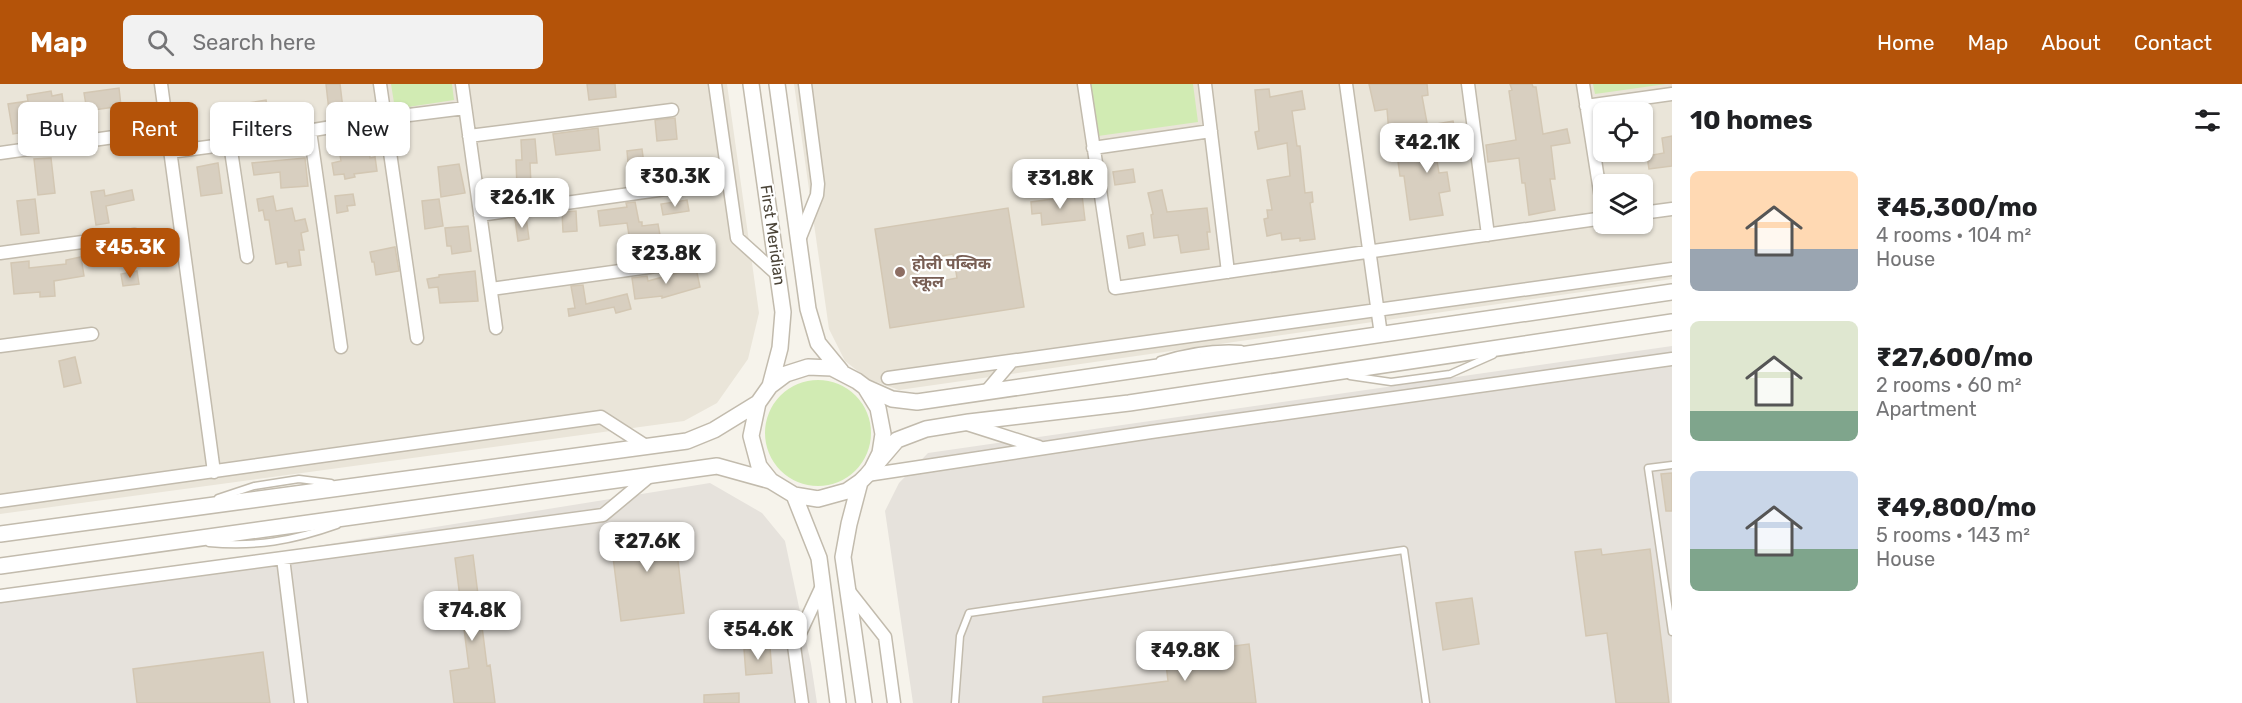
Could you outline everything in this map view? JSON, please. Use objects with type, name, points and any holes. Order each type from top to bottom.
[{"type":"street","points":[[161,84],[163,102]]},
{"type":"street","points":[[380,84],[383,102]]},
{"type":"street","points":[[462,84],[496,328]]},
{"type":"street","points":[[715,84],[737,238],[778,275]]},
{"type":"street","name":"First Meridian","points":[[751,84],[783,312],[780,348],[770,386]]},
{"type":"street","name":"First Meridian","points":[[777,84],[808,309],[818,343],[841,371]]},
{"type":"street","points":[[798,241],[817,195],[818,184],[805,84]]},
{"type":"street","points":[[1084,84],[1114,288],[1593,220]]},
{"type":"street","points":[[1205,84],[1228,272]]},
{"type":"street","points":[[1346,84],[1380,335]]},
{"type":"street","points":[[1468,84],[1488,235]]},
{"type":"street","points":[[1583,84],[1597,174]]},
{"type":"street","points":[[1587,106],[1672,94]]},
{"type":"street","points":[[410,115],[465,108]]},
{"type":"street","points":[[469,136],[672,110]]},
{"type":"street","points":[[1094,148],[1211,131]]},
{"type":"street","points":[[0,153],[110,138]]},
{"type":"street","points":[[171,156],[214,472]]},
{"type":"street","points":[[232,156],[247,256]]},
{"type":"street","points":[[314,156],[341,347]]},
{"type":"street","points":[[391,156],[417,338]]},
{"type":"street","points":[[480,215],[680,187]]},
{"type":"street","points":[[1653,212],[1672,209]]},
{"type":"street","points":[[0,253],[135,235]]},
{"type":"street","points":[[491,289],[692,261]]},
{"type":"street","points":[[888,378],[1672,269]]},
{"type":"street","points":[[771,481],[759,466],[751,436],[758,403],[770,386],[786,374],[808,367],[832,368],[892,399],[917,402],[1672,292]]},
{"type":"street","points":[[0,566],[717,466],[771,481],[794,495],[818,499],[847,492],[866,476],[897,440],[927,429],[964,422],[1129,403],[1672,322]]},
{"type":"street","points":[[0,346],[92,334]]},
{"type":"street","points":[[866,476],[1043,448],[1672,359]]},
{"type":"street","points":[[985,393],[1012,361]]},
{"type":"street","points":[[864,703],[843,557],[849,524],[866,476],[880,453],[883,434],[878,408],[865,387]]},
{"type":"street","points":[[0,534],[687,441],[714,430],[758,403]]},
{"type":"street","points":[[0,501],[601,417],[646,446]]},
{"type":"street","points":[[964,422],[1043,448]]},
{"type":"street","points":[[0,596],[603,515],[651,475]]},
{"type":"street","points":[[794,495],[819,558],[838,703]]},
{"type":"street","points":[[283,558],[301,703]]},
{"type":"street","points":[[802,703],[794,646],[823,584]]},
{"type":"street","points":[[848,590],[885,637],[894,703]]},
{"type":"lane","points":[[1672,465],[1648,468],[1672,633]]},
{"type":"lane","points":[[956,703],[960,636],[969,613],[1404,550],[1426,703]]},
{"type":"shaded area","points":[[0,84],[727,84],[759,313],[748,359],[717,403],[684,421],[0,514]]},
{"type":"shaded area","points":[[794,84],[1672,84],[1672,279],[899,390],[868,379],[845,361],[829,329]]},
{"type":"shaded area","points":[[1672,346],[1672,703],[913,703],[885,511],[899,483],[928,453]]},
{"type":"shaded area","points":[[710,483],[762,513],[785,541],[817,703],[0,703],[0,597]]},
{"type":"green space","points":[[391,84],[452,84],[454,100],[410,107],[410,102],[394,102]]},
{"type":"green space","points":[[1091,84],[1193,84],[1198,122],[1098,136]]},
{"type":"green space","points":[[1593,84],[1666,84],[1595,94]]},
{"type":"green space","points":[[818,380],[838,384],[855,396],[867,413],[871,433],[867,453],[855,470],[838,482],[818,486],[798,482],[781,470],[769,453],[765,433],[769,413],[781,396],[798,384]]},
{"type":"building","points":[[326,84],[340,84],[342,102],[328,102]]},
{"type":"building","points":[[587,84],[615,84],[616,97],[589,100]]},
{"type":"building","points":[[1369,84],[1427,84],[1428,95],[1422,96],[1427,123],[1411,127],[1412,130],[1389,133],[1387,109],[1375,111]]},
{"type":"building","points":[[1510,84],[1532,84],[1536,87],[1543,134],[1567,129],[1570,143],[1551,146],[1555,179],[1550,179],[1555,210],[1529,215],[1519,158],[1488,162],[1486,145],[1516,140]]},
{"type":"building","points":[[119,88],[121,102],[110,102],[110,108],[98,109],[98,102],[86,102],[84,93]]},
{"type":"building","points":[[1269,89],[1270,97],[1302,91],[1305,109],[1292,111],[1297,146],[1300,146],[1305,193],[1312,192],[1313,202],[1310,203],[1315,239],[1282,240],[1281,233],[1267,236],[1264,219],[1268,218],[1267,210],[1272,210],[1267,180],[1290,176],[1287,143],[1258,149],[1255,132],[1259,131],[1255,90]]},
{"type":"building","points":[[51,91],[52,96],[62,94],[63,102],[21,102],[28,101],[27,95]]},
{"type":"building","points":[[18,102],[18,133],[13,134],[8,104]]},
{"type":"building","points":[[675,118],[677,139],[657,141],[655,120]]},
{"type":"building","points":[[1453,121],[1458,144],[1435,148],[1439,173],[1447,172],[1450,191],[1439,193],[1443,215],[1410,220],[1404,176],[1400,176],[1397,154],[1434,146],[1430,125]]},
{"type":"building","points":[[598,128],[600,150],[556,155],[553,134]]},
{"type":"building","points":[[1672,136],[1672,166],[1649,169],[1648,162],[1653,162],[1653,155],[1664,153],[1662,138]]},
{"type":"building","points":[[535,139],[537,163],[530,163],[531,186],[517,187],[516,160],[522,160],[521,140]]},
{"type":"building","points":[[642,149],[645,172],[629,174],[627,151]]},
{"type":"building","points":[[340,156],[375,157],[377,171],[354,174],[355,177],[345,179],[344,174],[334,175],[332,163],[341,161]]},
{"type":"building","points":[[51,158],[55,193],[38,195],[34,159]]},
{"type":"building","points":[[305,158],[308,186],[281,188],[280,172],[254,175],[252,163]]},
{"type":"building","points":[[218,163],[222,193],[201,196],[197,167]]},
{"type":"building","points":[[459,164],[465,193],[441,197],[438,167]]},
{"type":"building","points":[[1133,169],[1135,182],[1115,185],[1113,172]]},
{"type":"building","points":[[104,190],[105,196],[132,190],[134,200],[106,206],[109,223],[96,225],[91,192]]},
{"type":"building","points":[[1162,190],[1167,212],[1207,208],[1210,232],[1207,232],[1209,249],[1181,253],[1178,235],[1154,238],[1151,215],[1153,214],[1148,193]]},
{"type":"building","points":[[353,194],[355,205],[347,206],[348,211],[337,213],[335,196]]},
{"type":"building","points":[[1082,195],[1085,220],[1042,225],[1041,213],[1032,214],[1031,202]]},
{"type":"building","points":[[273,196],[276,211],[292,208],[295,221],[305,219],[308,231],[301,233],[304,250],[299,250],[301,265],[288,267],[287,262],[276,264],[269,220],[265,220],[263,210],[259,211],[257,199]]},
{"type":"building","points":[[35,199],[39,233],[21,235],[17,201]]},
{"type":"building","points":[[439,199],[443,226],[425,229],[422,201]]},
{"type":"building","points":[[687,200],[689,211],[663,215],[661,204]]},
{"type":"building","points":[[635,202],[639,222],[642,222],[642,226],[658,224],[661,241],[631,247],[627,223],[600,226],[598,211],[627,207],[626,203]]},
{"type":"building","points":[[1008,208],[1024,307],[890,328],[875,229]],"holes":[[[953,254],[957,278],[920,285],[917,260]]]},
{"type":"building","points":[[576,211],[577,231],[563,232],[562,212]]},
{"type":"building","points":[[526,217],[529,239],[518,241],[515,219]]},
{"type":"building","points":[[468,226],[471,251],[452,254],[451,246],[447,246],[445,228]]},
{"type":"building","points":[[1143,233],[1145,245],[1129,248],[1127,236]]},
{"type":"building","points":[[395,247],[399,271],[376,275],[370,252]]},
{"type":"building","points":[[81,257],[84,276],[54,281],[55,296],[40,297],[40,292],[14,294],[11,263],[29,261],[29,268],[66,264],[66,260]]},
{"type":"building","points":[[696,268],[700,287],[662,298],[662,296],[635,299],[632,278],[647,276],[648,281]]},
{"type":"building","points":[[137,271],[139,284],[123,286],[121,274]]},
{"type":"building","points":[[475,271],[478,301],[440,303],[438,287],[429,288],[427,279],[439,277],[439,275]]},
{"type":"building","points":[[583,285],[586,304],[627,294],[631,309],[616,313],[614,307],[569,316],[568,309],[575,308],[571,286]]},
{"type":"building","points":[[75,357],[81,383],[64,387],[59,361]]},
{"type":"building","points":[[1672,473],[1672,511],[1666,511],[1661,474]]},
{"type":"building","points":[[674,526],[684,613],[621,621],[610,533]]},
{"type":"building","points":[[1601,549],[1602,555],[1650,549],[1669,703],[1616,703],[1607,633],[1586,636],[1575,552]]},
{"type":"building","points":[[473,555],[487,666],[490,665],[495,703],[454,703],[450,671],[469,668],[455,558]]},
{"type":"building","points":[[1472,598],[1479,644],[1443,650],[1436,603]]},
{"type":"building","points":[[1249,644],[1256,703],[1043,703],[1043,697],[1168,681],[1165,655]]},
{"type":"building","points":[[770,647],[772,673],[746,675],[744,649]]},
{"type":"building","points":[[263,652],[270,703],[137,703],[133,669]]},
{"type":"building","points":[[739,693],[739,703],[704,703],[704,695]]},
{"type":"place","name":"होली पब्लिक स्कूल","points":[[900,272]]}]
